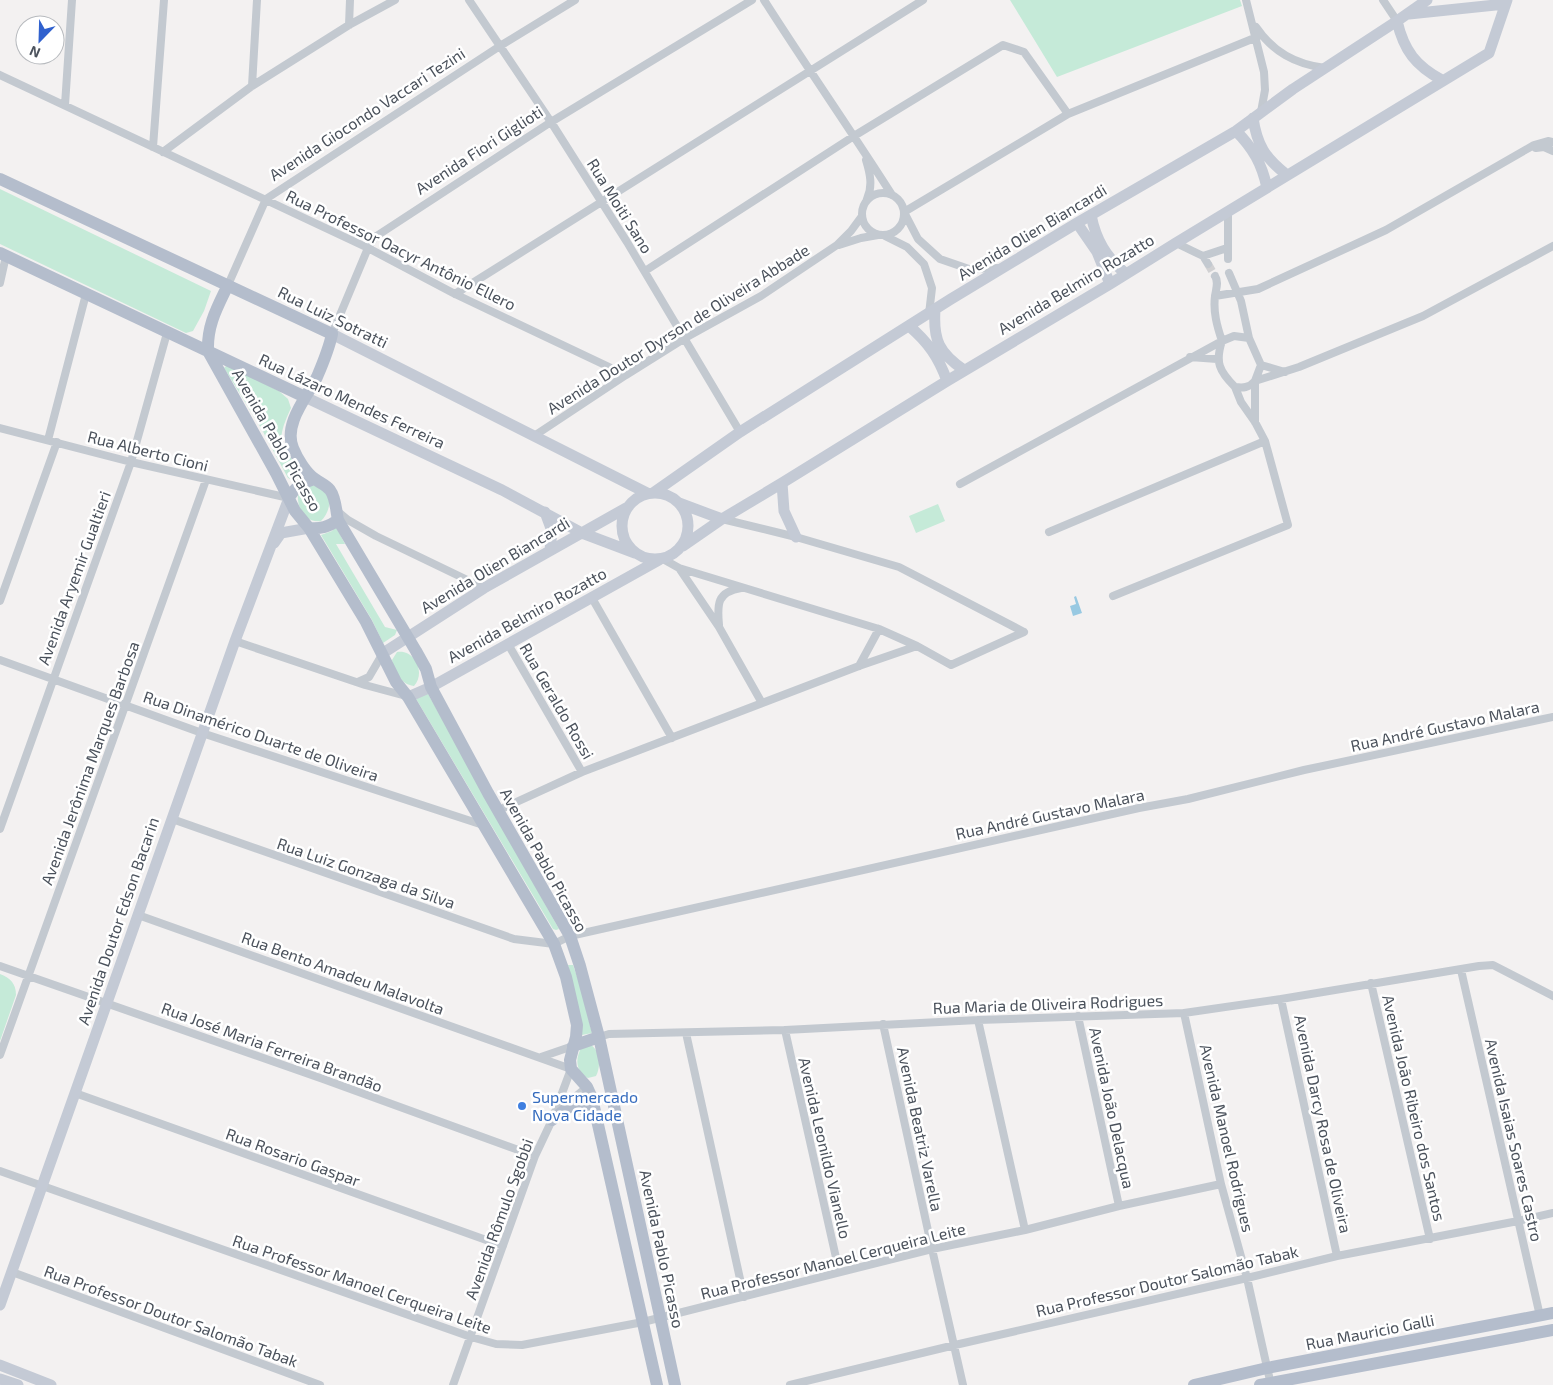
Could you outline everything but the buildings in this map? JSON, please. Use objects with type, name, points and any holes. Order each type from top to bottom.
[{"type":"main road","name":"Rua Luiz Sotratti","points":[[0,179],[332,334]]},
{"type":"main road","name":"Rua Lázaro Mendes Ferreira","points":[[3,255],[305,397]]},
{"type":"main road","name":"Avenida Giocondo Vaccari Tezini","points":[[208,351],[208,332],[212,318],[228,285]]},
{"type":"main road","name":"Avenida Fiori Giglioti","points":[[305,397],[316,380],[328,352],[332,334]]},
{"type":"main road","name":"Avenida Pablo Picasso","points":[[208,351],[298,515],[309,528],[383,653],[388,669],[408,697],[554,944],[566,977],[577,1025],[570,1060],[571,1069]]},
{"type":"main road","name":"Avenida Pablo Picasso","points":[[305,397],[293,424],[290,440],[296,454],[314,479],[331,491],[337,515],[408,636],[426,669],[431,687],[488,793],[570,936],[599,1037],[675,1385]]},
{"type":"main road","points":[[289,498],[294,489],[314,479]]},
{"type":"main road","points":[[309,528],[319,529],[330,525],[337,515]]},
{"type":"main road","points":[[573,1046],[599,1037]]},
{"type":"main road","points":[[571,1069],[587,1087],[601,1079],[606,1072]]},
{"type":"main road","name":"Avenida Pablo Picasso","points":[[587,1087],[598,1118],[657,1385]]},
{"type":"main road","points":[[552,1120],[570,1106],[590,1110],[598,1118]]},
{"type":"main road","name":"Rua Mauricio Galli","points":[[1194,1385],[1267,1368],[1553,1314]]},
{"type":"main road","name":"Rua Mauricio Galli","points":[[1267,1384],[1553,1330]]},
{"type":"street","points":[[65,106],[72,0]]},
{"type":"street","points":[[154,147],[164,0]]},
{"type":"street","points":[[252,86],[257,0]]},
{"type":"street","points":[[349,25],[350,0]]},
{"type":"street","points":[[163,152],[252,86],[349,25],[395,0]]},
{"type":"street","name":"Rua Moiti Sano","points":[[469,0],[551,122],[645,271],[740,432]]},
{"type":"street","name":"Avenida Giocondo Vaccari Tezini","points":[[228,285],[266,199],[500,46],[575,0]]},
{"type":"street","name":"Avenida Fiori Giglioti","points":[[332,334],[368,248],[375,237],[551,122],[752,0]]},
{"type":"street","points":[[764,0],[809,72],[854,136],[892,195],[902,205],[918,239],[940,259],[969,269],[1002,268]]},
{"type":"street","points":[[455,294],[923,0]]},
{"type":"street","points":[[1246,0],[1257,37],[1264,72],[1265,90],[1257,115],[1256,135],[1262,151],[1273,165],[1287,175]]},
{"type":"street","points":[[1383,0],[1397,22],[1401,37],[1412,57],[1428,73],[1442,80]]},
{"type":"street","name":"Avenida Olien Biancardi","points":[[650,493],[740,432],[1002,268],[1236,131],[1325,68],[1397,22],[1427,0]]},
{"type":"street","points":[[1407,15],[1506,2]]},
{"type":"street","name":"Avenida Belmiro Rozatto","points":[[682,546],[722,519],[947,380],[1110,284],[1489,53],[1506,2]]},
{"type":"street","points":[[1252,21],[1271,45],[1282,55],[1303,64],[1325,68]]},
{"type":"street","points":[[904,212],[1068,114],[1257,37]]},
{"type":"street","points":[[645,271],[854,136],[1003,46],[1024,52],[1068,114]]},
{"type":"street","name":"Rua Professor Oacyr Antônio Ellero","points":[[0,74],[368,248],[455,294],[626,375]]},
{"type":"street","points":[[1236,131],[1257,156],[1264,172],[1267,188]]},
{"type":"street","points":[[1215,296],[1258,289],[1386,230],[1527,149],[1548,140],[1553,142]]},
{"type":"street","points":[[1527,149],[1544,147],[1553,151]]},
{"type":"street","points":[[864,151],[870,171],[871,191],[862,216],[867,228],[907,246],[924,264],[932,288],[932,312],[939,345],[949,360],[964,370]]},
{"type":"street","points":[[866,202],[878,194],[892,195]]},
{"type":"street","points":[[1228,211],[1228,259]]},
{"type":"street","points":[[881,235],[897,230],[904,218],[904,212]]},
{"type":"street","points":[[1091,215],[1095,232],[1102,248],[1112,263],[1126,274]]},
{"type":"street","name":"Avenida Doutor Dyrson de Oliveira Abbade","points":[[534,436],[685,338],[761,296],[837,245],[862,216]]},
{"type":"street","points":[[1077,223],[1097,252],[1110,284]]},
{"type":"street","name":"Avenida Doutor Dyrson de Oliveira Abbade","points":[[837,245],[861,238],[881,235]]},
{"type":"street","points":[[1176,243],[1203,256],[1208,264]]},
{"type":"street","points":[[1234,387],[1245,388],[1251,386],[1256,382],[1423,316],[1553,246]]},
{"type":"street","points":[[1203,256],[1227,248]]},
{"type":"street","points":[[0,283],[3,255]]},
{"type":"street","points":[[1229,273],[1229,277],[1241,301],[1249,338],[1261,365],[1256,382],[1256,422]]},
{"type":"street","points":[[1113,596],[1288,525],[1264,441],[1256,422],[1241,402],[1234,387],[1226,378],[1217,359],[1222,341],[1216,321],[1214,305],[1218,280],[1215,276]]},
{"type":"street","points":[[48,440],[86,294]]},
{"type":"street","points":[[909,326],[933,350],[947,380]]},
{"type":"street","name":"Avenida Aryemir Gualtieri","points":[[0,829],[131,462],[167,333]]},
{"type":"street","name":"Rua Luiz Sotratti","points":[[332,334],[650,493]]},
{"type":"street","points":[[960,484],[1190,357],[1234,336],[1249,338]]},
{"type":"street","points":[[1190,357],[1217,359]]},
{"type":"street","points":[[1261,365],[1285,372]]},
{"type":"street","name":"Rua Lázaro Mendes Ferreira","points":[[305,397],[545,512],[582,533],[634,554]]},
{"type":"street","name":"Rua Alberto Cioni","points":[[0,428],[131,462],[289,498]]},
{"type":"street","points":[[1049,532],[1264,441]]},
{"type":"street","points":[[0,600],[57,442]]},
{"type":"street","name":"Avenida Jerônima Marques Barbosa","points":[[0,1055],[206,480]]},
{"type":"street","points":[[782,483],[784,512],[796,537]]},
{"type":"street","points":[[650,493],[667,495],[679,503],[722,519],[796,537],[899,568],[1024,632],[951,665],[917,646],[879,629],[679,568],[661,560],[642,558],[634,554],[624,540],[621,524],[626,508],[635,498],[650,493]]},
{"type":"street","name":"Avenida Doutor Edson Bacarin","points":[[0,1305],[202,733],[289,498]]},
{"type":"street","points":[[661,560],[670,556],[682,546],[688,532],[687,516],[679,503]]},
{"type":"street","name":"Avenida Olien Biancardi","points":[[383,653],[484,588],[626,508]]},
{"type":"street","points":[[545,512],[552,531],[550,550]]},
{"type":"street","points":[[337,515],[484,588]]},
{"type":"street","name":"Avenida Doutor Edson Bacarin","points":[[269,549],[282,533],[309,528]]},
{"type":"street","name":"Avenida Belmiro Rozatto","points":[[408,697],[431,687],[536,627],[661,560]]},
{"type":"street","points":[[679,568],[719,628],[762,704]]},
{"type":"street","points":[[719,628],[719,604],[729,590],[743,588]]},
{"type":"street","points":[[592,598],[672,738]]},
{"type":"street","points":[[859,666],[879,629]]},
{"type":"street","points":[[235,641],[365,685],[408,697]]},
{"type":"street","name":"Rua Geraldo Rossi","points":[[508,644],[582,772]]},
{"type":"street","points":[[499,810],[582,772],[859,666],[917,646]]},
{"type":"street","points":[[358,682],[369,677],[383,653]]},
{"type":"street","name":"Rua Dinamérico Duarte de Oliveira","points":[[0,660],[202,733],[485,826]]},
{"type":"street","name":"Rua André Gustavo Malara","points":[[554,944],[570,936],[1120,812],[1188,799],[1304,770],[1553,717]]},
{"type":"street","name":"Rua Luiz Gonzaga da Silva","points":[[172,819],[514,939],[554,944]]},
{"type":"street","name":"Rua Bento Amadeu Malavolta","points":[[138,915],[571,1069]]},
{"type":"street","name":"Rua Maria de Oliveira Rodrigues","points":[[599,1037],[609,1034],[785,1030],[883,1024],[1184,1013],[1493,965],[1553,996]]},
{"type":"street","name":"Rua José Maria Ferreira Brandão","points":[[0,966],[535,1156]]},
{"type":"street","name":"Avenida Isaias Soares Castro","points":[[1461,970],[1540,1316]]},
{"type":"street","name":"Avenida João Ribeiro dos Santos","points":[[1371,984],[1430,1238]]},
{"type":"street","name":"Avenida Darcy Rosa de Oliveira","points":[[1281,999],[1338,1256]]},
{"type":"street","name":"Avenida Manoel Rodrigues","points":[[1184,1013],[1221,1184],[1247,1278],[1267,1368],[1267,1384]]},
{"type":"street","name":"Avenida João Delacqua","points":[[1078,1016],[1119,1206]]},
{"type":"street","points":[[978,1020],[1025,1230]]},
{"type":"street","name":"Avenida Beatriz Varella","points":[[883,1024],[963,1385]]},
{"type":"street","name":"Avenida Leonildo Vianello","points":[[785,1030],[839,1272]]},
{"type":"street","points":[[686,1033],[744,1297]]},
{"type":"street","points":[[539,1057],[573,1046]]},
{"type":"street","name":"Avenida Rômulo Sgobbi","points":[[453,1385],[535,1156],[552,1120],[571,1069]]},
{"type":"street","name":"Avenida Rômulo Sgobbi","points":[[552,1120],[568,1102],[587,1087]]},
{"type":"street","name":"Rua Rosario Gaspar","points":[[75,1093],[503,1246]]},
{"type":"street","name":"Rua Professor Manoel Cerqueira Leite","points":[[0,1171],[470,1337],[496,1344],[522,1346],[643,1322],[932,1249],[1025,1230],[1119,1206],[1221,1184]]},
{"type":"street","name":"Rua Professor Doutor Salomão Tabak","points":[[790,1385],[955,1344],[1338,1256],[1553,1213]]},
{"type":"street","name":"Rua Professor Doutor Salomão Tabak","points":[[12,1272],[320,1385]]},
{"type":"street","points":[[0,1365],[51,1385]]},
{"type":"street","points":[[0,1379],[18,1385]]},
{"type":"green space","points":[[1010,0],[1240,0],[1242,6],[1057,77]]},
{"type":"green space","points":[[0,189],[211,291],[204,311],[193,331],[186,333],[0,244]]},
{"type":"green space","points":[[227,365],[279,391],[288,399],[291,408],[283,429],[282,442],[300,473],[298,477],[293,480],[288,478],[261,428],[224,368]]},
{"type":"green space","points":[[309,484],[321,488],[328,495],[327,513],[321,521],[311,520],[306,517],[299,505],[298,495]]},
{"type":"green space","points":[[938,504],[945,521],[916,533],[909,516]]},
{"type":"green space","points":[[336,527],[345,544],[336,544],[385,627],[397,630],[395,635],[383,643],[372,620],[321,535],[332,531]]},
{"type":"green space","points":[[397,652],[409,654],[417,663],[419,675],[414,686],[405,683],[397,673],[392,660]]},
{"type":"green space","points":[[427,692],[559,929],[553,929],[415,697]]},
{"type":"green space","points":[[568,965],[573,965],[592,1033],[582,1035]]},
{"type":"green space","points":[[0,974],[12,981],[16,995],[0,1041]]},
{"type":"green space","points":[[591,1045],[598,1055],[599,1068],[596,1076],[588,1078],[581,1072],[577,1060],[582,1047]]},
{"type":"water","points":[[1076,596],[1082,613],[1073,616],[1070,606],[1076,604],[1074,597]]},
{"type":"tunnel","points":[[1208,264],[1215,276]]},
{"type":"place","name":"Supermercado Nova Cidade","points":[[522,1106]]}]
